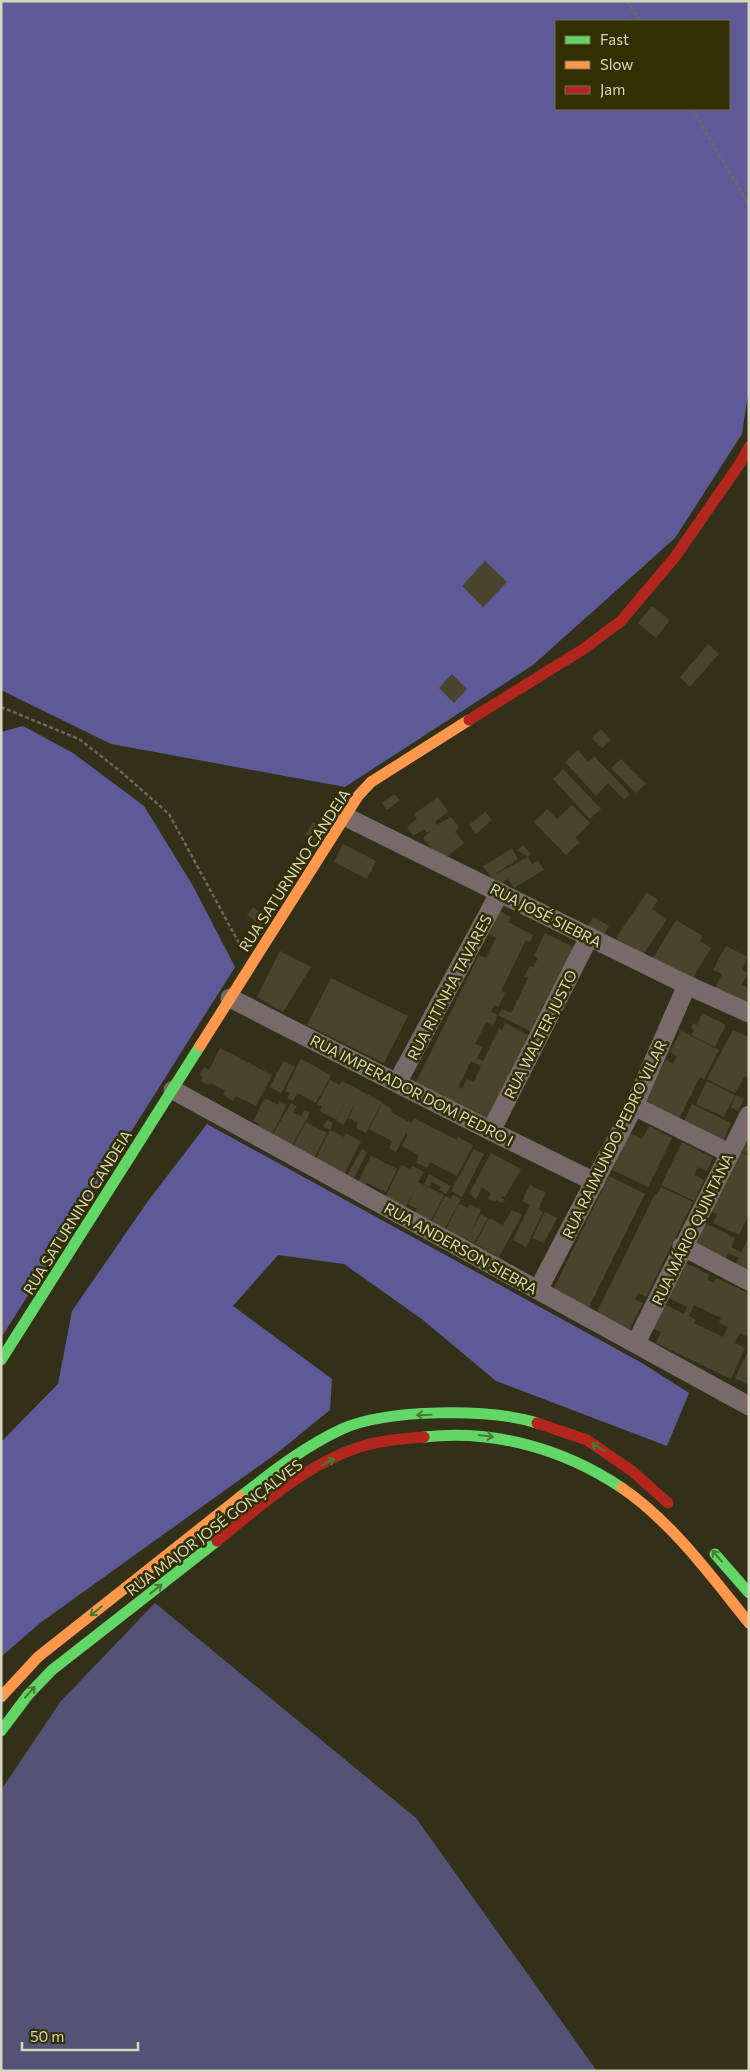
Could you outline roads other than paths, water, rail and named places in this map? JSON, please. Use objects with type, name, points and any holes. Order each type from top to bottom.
[{"type":"street","name":"RUA SATURNINO CANDEIA","points":[[1,1360],[344,816],[370,782],[582,650],[620,621],[675,557],[741,462],[749,446]]},
{"type":"street","name":"RUA JOSÉ SIEBRA","points":[[344,816],[687,985],[749,1013]]},
{"type":"street","name":"RUA RITINHA TAVARES","points":[[397,1083],[500,892]]},
{"type":"street","name":"RUA WALTER JUSTO","points":[[491,1132],[589,937]]},
{"type":"street","name":"RUA RAIMUNDO PEDRO VILAR","points":[[538,1290],[634,1106],[687,985]]},
{"type":"street","name":"RUA IMPERADOR DOM PEDRO I","points":[[230,998],[491,1132],[595,1182]]},
{"type":"street","name":"RUA ANDERSON SIEBRA","points":[[173,1090],[749,1406]]},
{"type":"street","points":[[634,1106],[729,1153]]},
{"type":"street","name":"RUA MÁRIO QUINTANA","points":[[636,1343],[682,1246],[749,1115]]},
{"type":"street","points":[[682,1246],[749,1281]]},
{"type":"street","name":"RUA MAJOR JOSÉ GONÇALVES","points":[[1,1697],[38,1657],[282,1464],[340,1430],[358,1423],[407,1415],[482,1414],[531,1422],[564,1430],[587,1440],[632,1470],[679,1514]]},
{"type":"street","name":"RUA MAJOR JOSÉ GONÇALVES","points":[[1,1731],[40,1682],[80,1648],[298,1479],[349,1451],[381,1442],[467,1434],[492,1436],[578,1462],[622,1486],[663,1521],[682,1541],[749,1623]]},
{"type":"street","points":[[707,1545],[749,1593]]}]
